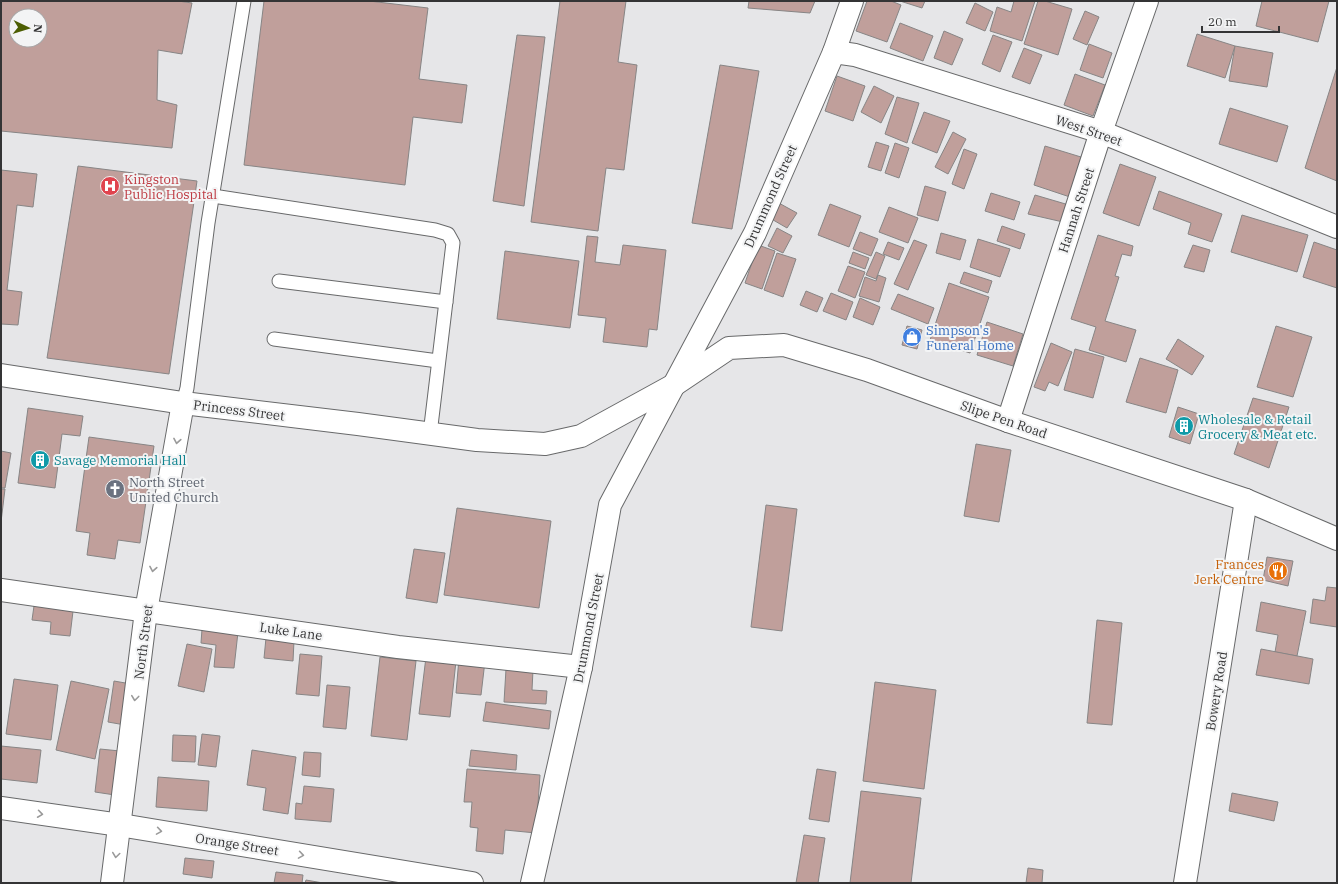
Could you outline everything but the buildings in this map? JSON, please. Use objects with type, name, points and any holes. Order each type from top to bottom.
[{"type":"street","name":"Drummond Street","points":[[532,883],[581,667],[610,505],[755,233],[834,52],[852,1]]},
{"type":"street","name":"Hannah Street","points":[[1008,421],[1100,132],[1147,1]]},
{"type":"street","name":"West Street","points":[[834,52],[855,55],[1100,132],[1337,227]]},
{"type":"street","name":"Slipe Pen Road","points":[[674,385],[729,348],[784,345],[867,370],[1008,421],[1246,500],[1337,539]]},
{"type":"street","name":"Princess Street","points":[[1,375],[183,403],[477,440],[545,444],[581,436],[674,385]]},
{"type":"street","name":"North Street","points":[[112,883],[146,611],[183,403]]},
{"type":"street","name":"Bowery Road","points":[[1185,883],[1246,500]]},
{"type":"street","name":"Luke Lane","points":[[1,590],[398,647],[581,667]]},
{"type":"street","name":"Orange Street","points":[[1,808],[120,825],[472,883]]},
{"type":"lane","points":[[183,403],[187,388],[203,262],[244,1]]},
{"type":"lane","points":[[213,196],[435,230],[448,234],[453,243],[430,434]]},
{"type":"lane","points":[[279,281],[446,302]]},
{"type":"lane","points":[[274,339],[438,361]]},
{"type":"place","name":"Kingston Public Hospital","points":[[110,186]]},
{"type":"place","name":"Simpson's Funeral Home","points":[[912,337]]},
{"type":"place","name":"Wholesale & Retail Grocery & Meat etc.","points":[[1184,426]]},
{"type":"place","name":"Savage Memorial Hall","points":[[40,460]]},
{"type":"place","name":"North Street United Church","points":[[115,489]]},
{"type":"place","name":"Frances Jerk Centre","points":[[1278,571]]}]
